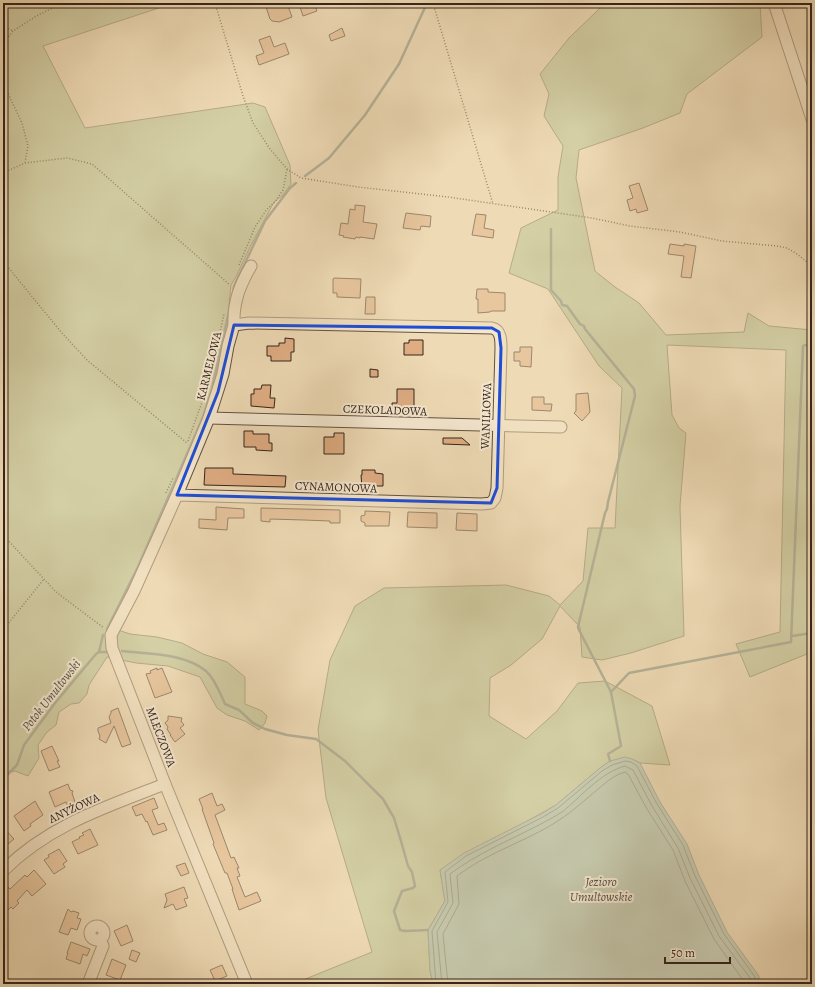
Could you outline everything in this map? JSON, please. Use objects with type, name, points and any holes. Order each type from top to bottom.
[{"type":"street","points":[[774,3],[812,119]]},
{"type":"street","points":[[234,325],[239,288],[251,266]]},
{"type":"street","name":"KARMELOWA","points":[[111,635],[134,591],[177,495],[209,418],[223,374],[228,346],[234,325],[249,323],[492,328],[496,329],[498,332]]},
{"type":"street","name":"WANILIOWA","points":[[494,501],[497,488],[498,438],[500,426],[501,338],[498,332]]},
{"type":"street","name":"CZEKOLADOWA","points":[[209,418],[561,427]]},
{"type":"street","name":"CYNAMONOWA","points":[[177,495],[486,504],[494,501]]},
{"type":"street","name":"MLECZOWA","points":[[111,635],[112,648],[165,784],[247,984]]},
{"type":"street","name":"ANYŻOWA","points":[[3,871],[32,846],[58,829],[91,813],[165,784]]},
{"type":"street","points":[[88,984],[103,946],[100,940]]},
{"type":"path","points":[[3,44],[13,31],[38,15],[64,3]]},
{"type":"path","points":[[215,3],[243,96],[254,123],[270,149],[287,168],[301,178],[592,218],[630,226],[680,232],[722,241],[777,246],[787,248],[812,266]]},
{"type":"path","points":[[433,3],[494,204]]},
{"type":"path","points":[[3,26],[13,31]]},
{"type":"path","points":[[3,84],[22,123],[28,146],[25,163]]},
{"type":"path","points":[[3,173],[25,163],[67,158],[92,164],[230,285]]},
{"type":"path","points":[[237,270],[256,227],[267,209],[275,202],[283,190],[287,168]]},
{"type":"path","points":[[3,261],[60,332],[87,360],[187,443],[206,393]]},
{"type":"path","points":[[208,386],[224,313]]},
{"type":"path","points":[[164,497],[173,477]]},
{"type":"path","points":[[3,535],[56,592],[103,627],[111,635]]},
{"type":"path","points":[[3,630],[44,579]]},
{"type":"highlighted area","points":[[234,325],[492,328],[499,332],[501,348],[497,488],[491,503],[177,495],[218,392]]},
{"type":"green space","points":[[3,3],[174,3],[43,46],[85,128],[253,103],[265,107],[290,165],[291,184],[283,195],[274,202],[231,285],[228,316],[230,334],[218,368],[213,392],[185,467],[123,596],[112,628],[130,634],[157,637],[182,643],[203,654],[227,662],[245,677],[245,704],[262,711],[267,716],[265,723],[259,730],[245,721],[227,715],[217,708],[200,677],[168,666],[136,663],[107,657],[89,685],[87,694],[79,703],[71,704],[59,712],[56,725],[47,732],[38,745],[39,758],[28,776],[15,771],[4,774],[3,777]]},
{"type":"green space","points":[[611,3],[760,3],[762,37],[687,94],[680,113],[643,128],[579,150],[576,178],[595,271],[639,303],[666,335],[744,332],[748,313],[769,326],[812,330],[809,624],[812,624],[812,652],[750,677],[736,644],[780,632],[786,350],[667,345],[672,415],[679,428],[686,433],[680,506],[684,636],[631,653],[602,660],[582,657],[580,627],[560,606],[542,639],[511,665],[490,678],[489,716],[526,739],[557,711],[578,683],[605,681],[652,706],[670,765],[640,763],[632,759],[610,761],[556,805],[440,870],[445,901],[428,930],[430,970],[433,984],[293,984],[372,952],[326,798],[318,730],[330,660],[355,606],[384,588],[506,585],[549,596],[560,605],[583,581],[588,528],[615,528],[622,388],[599,366],[548,289],[509,273],[521,228],[558,210],[558,177],[563,146],[544,116],[549,94],[540,74],[569,38],[600,8]]},
{"type":"water","name":"Jezioro Umultowskie","points":[[625,757],[640,763],[660,802],[687,844],[699,875],[727,932],[759,976],[759,984],[433,984],[430,970],[428,930],[445,901],[440,870],[464,853],[556,805],[610,761]]},
{"type":"building","points":[[272,3],[282,3],[283,7],[288,6],[292,17],[279,22],[272,21],[266,7]]},
{"type":"building","points":[[314,3],[317,11],[303,16],[300,7]]},
{"type":"building","points":[[342,28],[345,36],[331,41],[329,35]]},
{"type":"building","points":[[270,36],[274,47],[285,43],[289,54],[259,65],[256,56],[264,53],[259,40]]},
{"type":"building","points":[[639,183],[648,210],[637,213],[636,209],[630,211],[627,200],[633,198],[629,186]]},
{"type":"building","points":[[355,205],[365,206],[363,222],[377,224],[374,239],[356,237],[355,239],[339,235],[341,223],[348,224],[350,209],[355,210]]},
{"type":"building","points":[[406,213],[431,216],[430,227],[421,226],[420,230],[403,228]]},
{"type":"building","points":[[476,214],[486,215],[484,228],[494,230],[493,238],[472,235]]},
{"type":"building","points":[[670,244],[696,246],[691,278],[681,277],[684,256],[668,254]]},
{"type":"building","points":[[334,278],[361,279],[360,298],[337,297],[337,293],[333,293]]},
{"type":"building","points":[[477,289],[488,289],[488,292],[505,293],[505,311],[478,313],[478,299],[476,299]]},
{"type":"building","points":[[366,297],[375,297],[375,314],[365,314]]},
{"type":"building","points":[[285,338],[294,339],[294,352],[291,352],[291,361],[271,361],[271,356],[267,356],[267,346],[279,346],[279,343],[285,343]]},
{"type":"building","points":[[409,340],[423,340],[423,355],[404,355],[404,343],[409,343]]},
{"type":"building","points":[[520,347],[532,347],[531,367],[520,366],[520,361],[514,361],[514,352],[520,352]]},
{"type":"building","points":[[370,369],[378,370],[378,377],[370,377]]},
{"type":"building","points":[[262,385],[271,385],[270,398],[275,398],[274,408],[251,406],[251,394],[254,394],[254,389],[261,389]]},
{"type":"building","points":[[397,389],[414,389],[414,412],[392,411],[392,403],[397,403]]},
{"type":"building","points":[[588,393],[590,412],[582,421],[574,413],[576,411],[576,394]]},
{"type":"building","points":[[532,397],[544,397],[544,404],[552,404],[551,411],[532,410]]},
{"type":"building","points":[[244,431],[253,431],[253,434],[269,434],[269,443],[272,443],[272,451],[256,450],[256,447],[244,447]]},
{"type":"building","points":[[334,433],[344,433],[344,454],[324,454],[324,437],[334,437]]},
{"type":"building","points":[[443,438],[462,438],[470,445],[443,444]]},
{"type":"building","points":[[205,468],[233,468],[233,474],[286,476],[285,487],[204,485]]},
{"type":"building","points":[[362,470],[375,470],[375,473],[383,474],[383,486],[373,486],[374,489],[362,488]]},
{"type":"building","points":[[216,507],[244,509],[244,518],[228,518],[227,530],[199,528],[199,519],[216,520]]},
{"type":"building","points":[[261,508],[340,510],[340,523],[330,523],[330,521],[270,519],[270,522],[261,521]]},
{"type":"building","points":[[365,511],[390,512],[389,526],[365,526],[365,523],[361,521],[361,516],[365,515]]},
{"type":"building","points":[[408,512],[437,513],[437,528],[407,527]]},
{"type":"building","points":[[457,513],[477,514],[477,531],[456,530]]},
{"type":"building","points":[[157,668],[157,670],[162,668],[172,692],[155,698],[146,674],[151,673],[150,671]]},
{"type":"building","points":[[118,708],[131,744],[122,747],[114,726],[106,743],[99,739],[100,736],[98,731],[98,728],[111,723],[109,717],[111,711]]},
{"type":"building","points":[[168,716],[182,718],[181,721],[184,725],[180,728],[185,734],[175,742],[165,723],[168,720]]},
{"type":"building","points":[[52,746],[59,761],[57,761],[60,767],[49,771],[41,751]]},
{"type":"building","points":[[68,784],[70,790],[73,791],[72,793],[77,808],[70,811],[66,802],[55,807],[49,792]]},
{"type":"building","points":[[212,793],[217,806],[222,804],[225,810],[215,815],[231,858],[234,857],[239,868],[237,868],[240,876],[237,877],[245,897],[257,892],[261,901],[239,910],[227,873],[225,873],[213,844],[214,843],[199,799]]},
{"type":"building","points":[[154,798],[158,808],[152,810],[158,825],[164,823],[167,830],[153,835],[142,814],[136,816],[132,807]]},
{"type":"building","points":[[35,801],[43,815],[30,824],[31,826],[24,831],[14,816]]},
{"type":"building","points":[[3,827],[14,839],[8,844],[3,839]]},
{"type":"building","points":[[90,829],[98,845],[78,854],[72,842],[84,835],[82,833]]},
{"type":"building","points":[[59,849],[67,861],[63,864],[65,867],[54,874],[44,860],[49,857],[48,855]]},
{"type":"building","points":[[185,863],[189,873],[181,876],[176,866]]},
{"type":"building","points":[[34,870],[46,884],[32,896],[27,890],[17,901],[19,903],[13,909],[11,907],[8,910],[3,906],[3,891],[7,886],[10,889],[25,875],[27,877]]},
{"type":"building","points":[[184,887],[188,898],[184,899],[187,906],[176,910],[173,904],[164,908],[167,900],[165,894]]},
{"type":"building","points":[[68,909],[71,912],[73,911],[79,913],[77,918],[81,919],[77,930],[71,928],[68,935],[59,932]]},
{"type":"building","points":[[127,925],[133,941],[121,946],[114,931]]},
{"type":"building","points":[[71,942],[90,949],[87,956],[83,954],[80,964],[66,959]]},
{"type":"building","points":[[132,950],[140,953],[136,962],[129,959]]},
{"type":"building","points":[[112,959],[126,965],[120,980],[106,975]]},
{"type":"building","points":[[222,965],[227,976],[215,981],[210,970]]},
{"type":"waterway","points":[[305,176],[329,158],[365,115],[399,64],[427,3]]},
{"type":"waterway","points":[[233,294],[234,286],[265,221],[290,188],[296,183]]},
{"type":"waterway","points":[[551,229],[551,290],[561,301],[562,305],[567,306],[580,324],[584,326],[634,389],[635,396],[578,627],[611,692]]},
{"type":"waterway","points":[[107,629],[138,567],[203,417],[212,389],[229,311]]},
{"type":"waterway","points":[[610,761],[608,754],[621,746],[611,692],[629,673],[791,642],[803,346],[812,346]]},
{"type":"waterway","points":[[792,636],[812,633]]},
{"type":"waterway","points":[[99,652],[103,635]]},
{"type":"waterway","name":"Potok Umultowski","points":[[122,651],[166,655],[197,665],[206,671],[212,678],[225,704],[239,710],[253,723],[265,729],[287,735],[316,739],[345,761],[383,799],[394,818],[408,866],[412,872],[415,886],[402,891],[394,911],[400,930],[428,930]]},
{"type":"waterway","name":"Potok Umultowski","points":[[3,779],[17,765],[24,745],[55,703],[96,654],[99,652],[109,652]]}]
